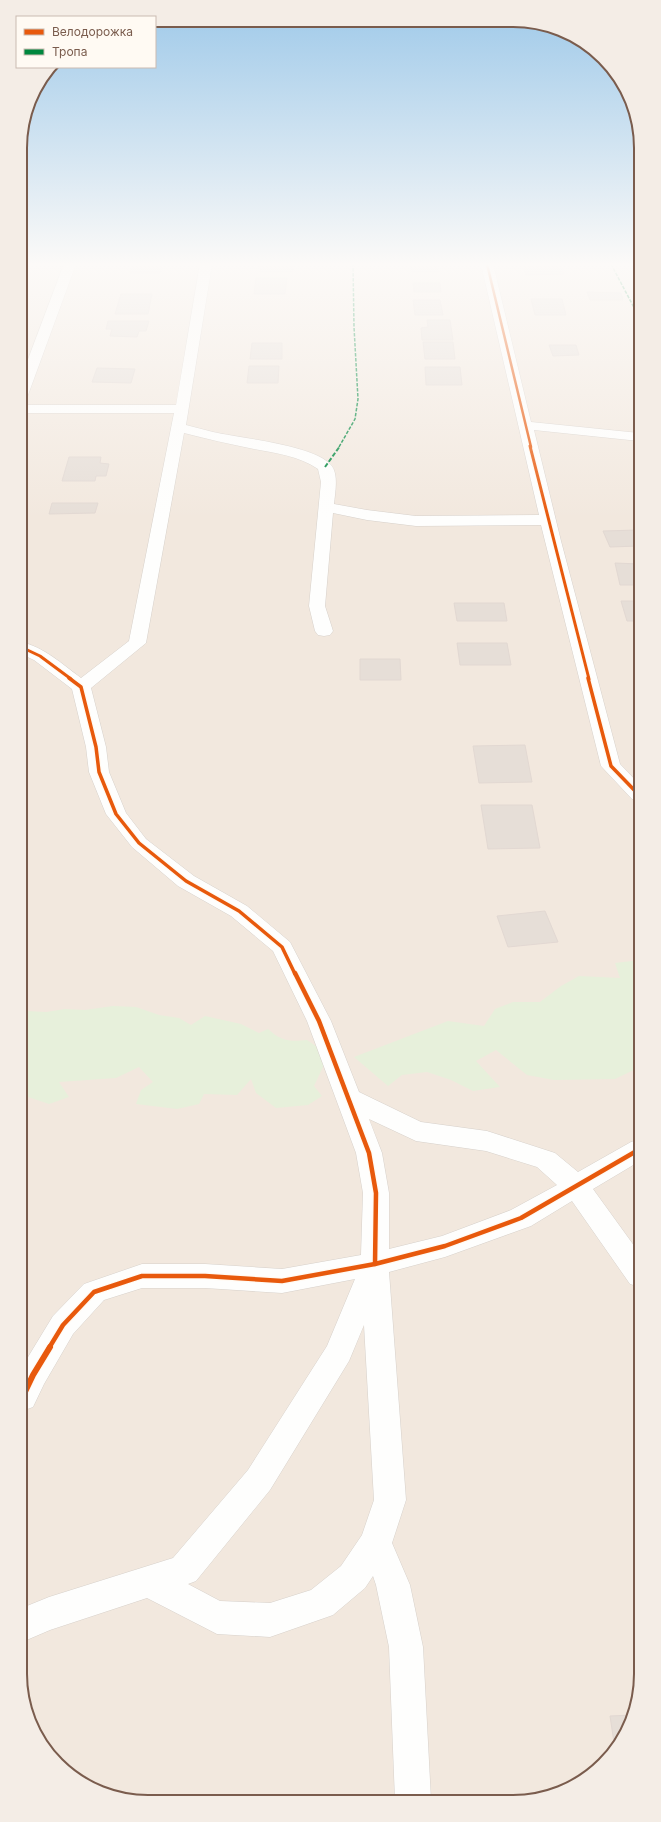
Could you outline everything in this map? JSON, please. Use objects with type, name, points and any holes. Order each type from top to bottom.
[{"type":"street","points":[[27,378],[38,349]]},
{"type":"street","points":[[81,686],[137,643],[182,410],[192,349]]},
{"type":"street","points":[[507,349],[548,520],[611,766],[634,789]]},
{"type":"street","points":[[27,409],[182,410]]},
{"type":"street","points":[[525,425],[634,436]]},
{"type":"street","points":[[178,427],[211,436],[296,453],[315,460],[325,468],[328,482],[317,606],[324,631]]},
{"type":"street","points":[[326,507],[367,515],[416,521],[548,520]]},
{"type":"street","points":[[27,650],[40,656],[81,686],[96,747],[99,772],[116,814],[139,842],[180,876],[239,911],[282,947],[319,1021],[349,1098],[369,1153],[376,1193],[375,1264],[390,1500],[376,1543],[353,1577],[321,1603],[270,1620],[217,1617],[147,1581]]},
{"type":"street","points":[[349,1098],[416,1131],[487,1141],[546,1160],[576,1186],[634,1268]]},
{"type":"street","points":[[27,1388],[63,1325],[94,1292],[142,1276],[205,1276],[282,1281],[375,1264],[446,1246],[521,1218],[634,1153]]},
{"type":"street","points":[[27,1623],[49,1614],[184,1570],[259,1480],[339,1352],[366,1281],[375,1264]]},
{"type":"street","points":[[376,1543],[393,1585],[406,1647],[413,1795]]},
{"type":"shaded area","points":[[27,349],[634,349],[634,1682],[630,1705],[625,1720],[614,1741],[593,1765],[580,1775],[559,1786],[536,1793],[513,1795],[148,1795],[125,1793],[109,1789],[88,1779],[74,1770],[52,1748],[43,1734],[33,1713],[29,1697],[27,1674]]},
{"type":"green space","points":[[634,961],[634,1070],[615,1079],[554,1080],[527,1075],[496,1050],[476,1061],[500,1087],[473,1091],[451,1080],[427,1072],[402,1075],[388,1086],[354,1057],[448,1021],[484,1026],[495,1009],[513,1002],[540,1002],[561,986],[579,976],[620,978],[615,963]]},
{"type":"green space","points":[[113,1006],[136,1007],[159,1015],[179,1018],[191,1025],[205,1016],[241,1024],[259,1033],[268,1029],[277,1036],[286,1040],[307,1040],[323,1051],[323,1067],[314,1086],[322,1096],[308,1105],[276,1108],[256,1093],[251,1079],[237,1095],[204,1094],[199,1104],[177,1109],[136,1104],[141,1090],[153,1082],[139,1067],[116,1078],[59,1082],[69,1097],[49,1104],[27,1097],[27,1011],[46,1012],[65,1009],[85,1010]]},
{"type":"building","points":[[251,349],[282,349],[282,359],[250,359]]},
{"type":"building","points":[[424,349],[454,349],[455,359],[425,359]]},
{"type":"building","points":[[550,349],[577,349],[579,355],[553,356]]},
{"type":"building","points":[[249,366],[279,366],[278,383],[247,383]]},
{"type":"building","points":[[425,367],[460,367],[462,385],[426,385]]},
{"type":"building","points":[[97,368],[135,369],[131,383],[92,382]]},
{"type":"building","points":[[69,457],[101,457],[100,463],[109,464],[106,476],[96,476],[95,481],[62,481]]},
{"type":"building","points":[[52,503],[98,503],[95,513],[49,514]]},
{"type":"building","points":[[634,530],[634,546],[610,547],[603,531]]},
{"type":"building","points":[[615,563],[634,564],[634,585],[620,585]]},
{"type":"building","points":[[621,601],[634,601],[634,621],[627,621]]},
{"type":"building","points":[[454,603],[504,603],[507,621],[457,621]]},
{"type":"building","points":[[457,643],[507,643],[511,665],[460,665]]},
{"type":"building","points":[[360,659],[400,659],[401,680],[360,680]]},
{"type":"building","points":[[525,745],[532,782],[479,783],[473,746]]},
{"type":"building","points":[[481,805],[532,805],[540,848],[488,849]]},
{"type":"building","points":[[545,911],[558,942],[508,947],[497,916]]},
{"type":"building","points":[[627,1715],[614,1741],[610,1716]]},
{"type":"marked path","points":[[325,467],[340,446],[355,419],[358,399],[355,349]]},
{"type":"cycle path","points":[[507,349],[553,541],[611,766],[634,790]]},
{"type":"cycle path","points":[[27,650],[40,656],[81,687],[96,747],[99,772],[116,814],[139,843],[186,881],[239,911],[282,947],[319,1021],[369,1153],[376,1193],[375,1264]]},
{"type":"cycle path","points":[[27,1388],[63,1325],[94,1292],[142,1276],[205,1276],[282,1281],[375,1264],[445,1246],[521,1218],[634,1152]]}]
